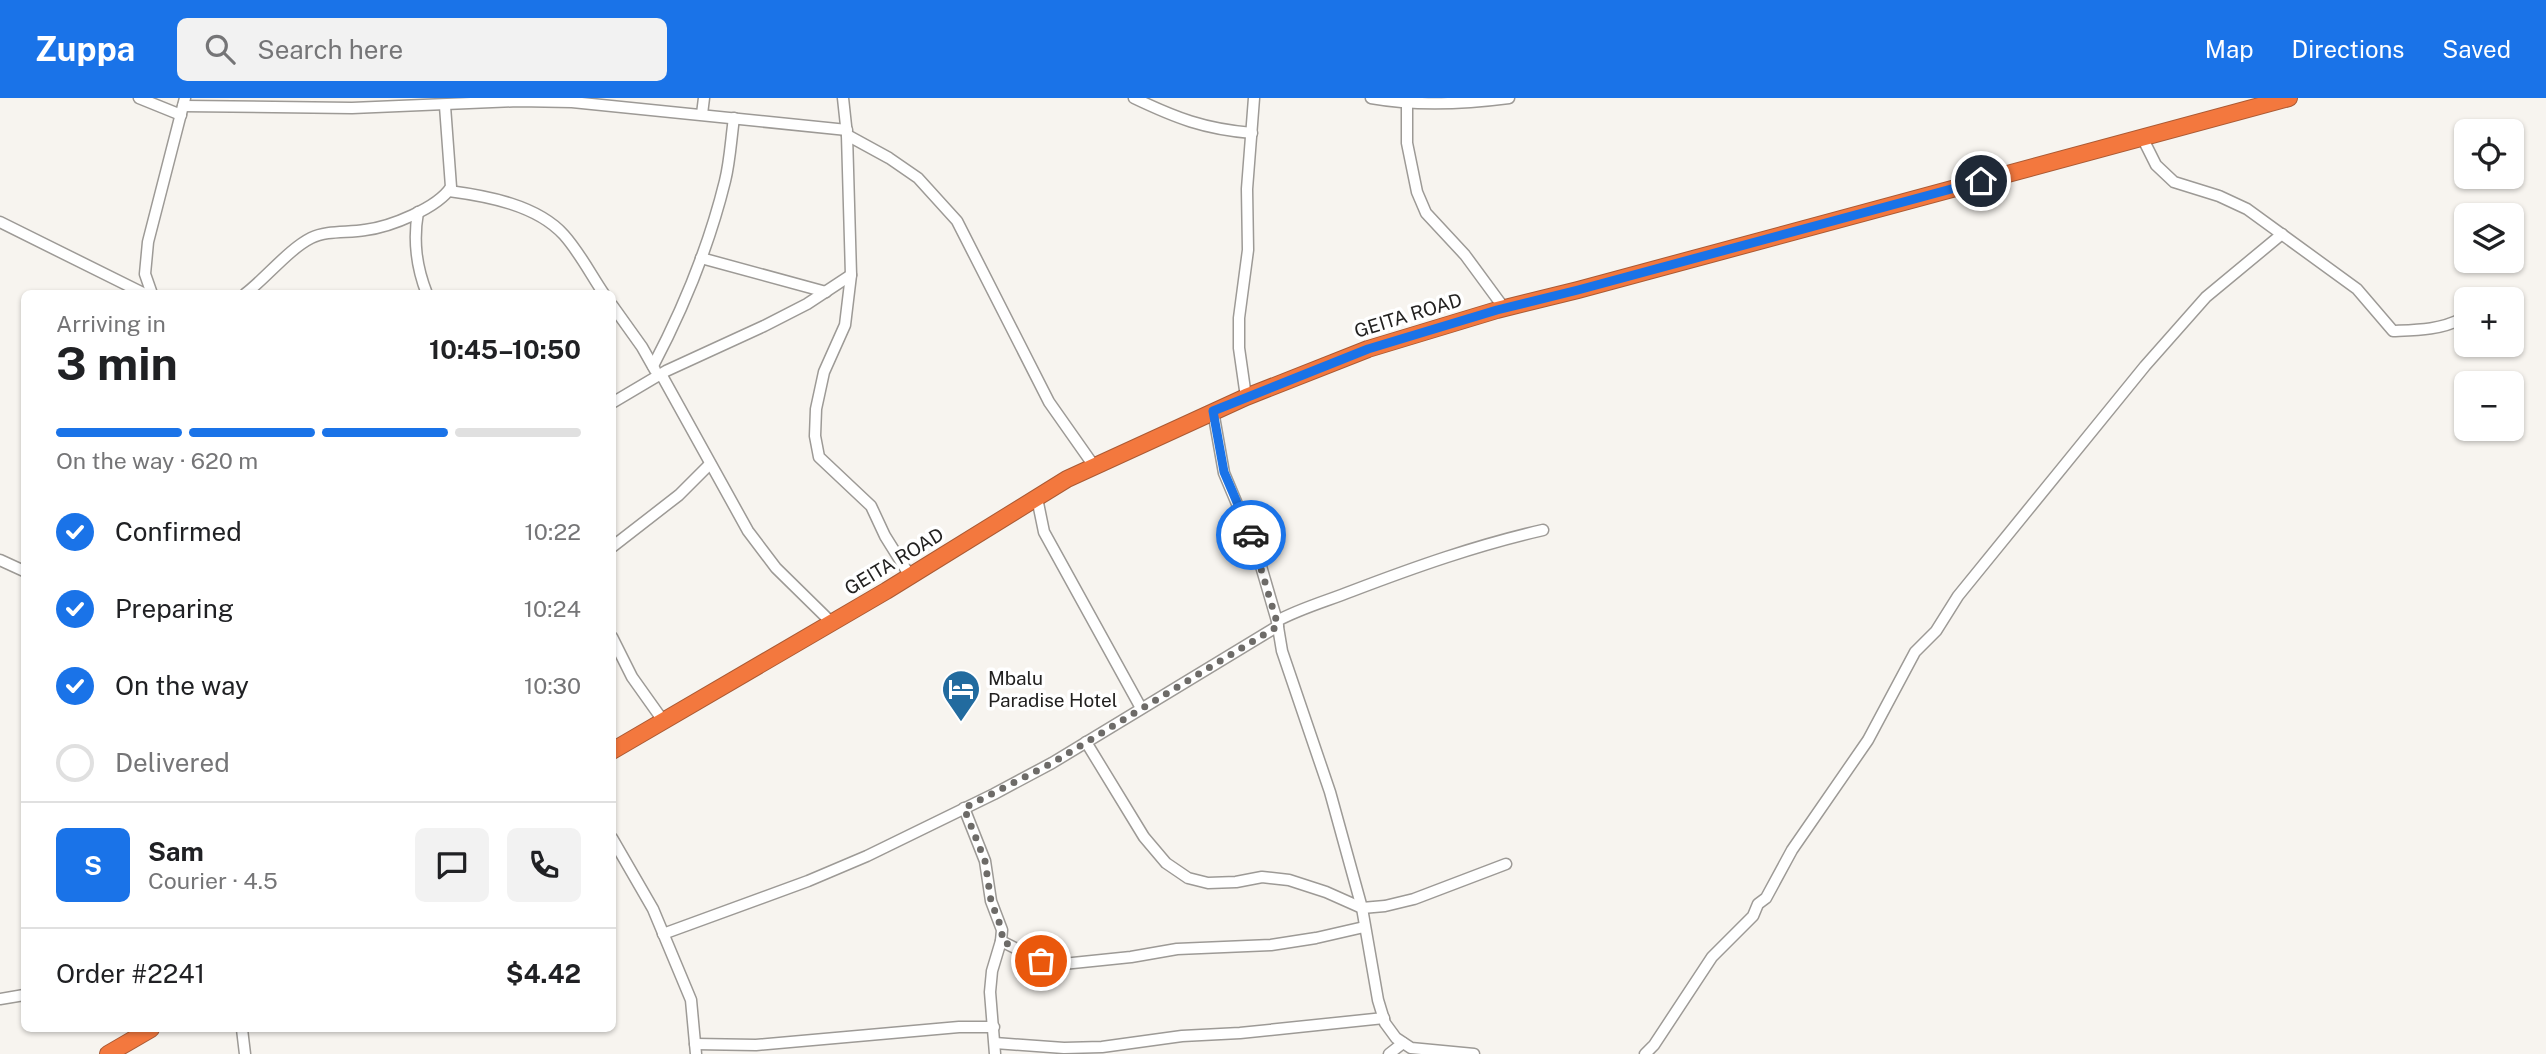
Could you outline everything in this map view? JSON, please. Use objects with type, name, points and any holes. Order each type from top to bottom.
[{"type":"highway","name":"GEITA ROAD","points":[[616,749],[832,623],[1067,479],[1213,411],[1368,349],[1504,308],[2288,98]]},
{"type":"highway","points":[[108,1054],[146,1032]]},
{"type":"street","points":[[139,98],[183,106],[352,108],[582,100],[847,132],[918,178],[957,221],[1049,402],[1094,466]]},
{"type":"street","points":[[702,114],[704,98]]},
{"type":"street","points":[[843,98],[847,132],[851,275],[845,325],[824,372],[816,409],[815,436],[819,457],[872,506],[885,536],[910,576]]},
{"type":"street","points":[[1246,397],[1239,348],[1239,318],[1248,250],[1247,189],[1254,98]]},
{"type":"street","points":[[1371,98],[1471,103],[1509,98]]},
{"type":"street","points":[[1140,99],[1196,125],[1220,131],[1252,133]]},
{"type":"street","points":[[1410,101],[1407,143],[1417,192],[1426,213],[1465,255],[1504,308]]},
{"type":"street","points":[[250,290],[298,246],[314,236],[368,230],[418,212],[446,196],[452,187],[453,103]]},
{"type":"street","points":[[151,290],[145,274],[148,242],[183,106]]},
{"type":"street","points":[[657,372],[701,258],[726,179],[734,118]]},
{"type":"street","points":[[2142,137],[2156,165],[2174,182],[2219,195],[2247,209],[2357,289],[2393,331],[2429,329],[2454,323]]},
{"type":"street","points":[[449,191],[498,201],[545,220],[564,234],[601,290]]},
{"type":"street","points":[[418,212],[415,248],[418,271],[425,290]]},
{"type":"street","points":[[0,222],[137,290]]},
{"type":"street","points":[[1645,1054],[1654,1045],[1712,957],[1753,916],[1758,904],[1766,898],[1792,850],[1868,740],[1915,652],[1936,631],[1958,596],[2120,396],[2206,297],[2282,234]]},
{"type":"street","points":[[701,258],[826,292]]},
{"type":"street","points":[[616,400],[657,372],[764,327],[851,275]]},
{"type":"street","points":[[616,311],[657,372],[748,531],[776,568],[832,623]]},
{"type":"street","points":[[1213,411],[1224,472],[1256,549],[1282,651],[1330,792],[1362,908],[1378,1000],[1384,1018],[1396,1038],[1411,1048],[1474,1054]]},
{"type":"street","points":[[616,544],[679,495],[710,464]]},
{"type":"street","points":[[1037,498],[1044,532],[1142,709]]},
{"type":"street","points":[[663,934],[820,876],[1029,775],[1305,608],[1489,542],[1543,530]]},
{"type":"street","points":[[0,560],[21,570]]},
{"type":"street","points":[[616,645],[632,677],[664,722]]},
{"type":"street","points":[[1086,742],[1144,837],[1166,863],[1188,878],[1208,883],[1236,883],[1262,877],[1289,880],[1362,908],[1414,899],[1506,864]]},
{"type":"street","points":[[964,808],[985,861],[991,901],[1002,930],[990,992],[995,1048],[1102,1046],[1384,1018]]},
{"type":"street","points":[[616,845],[653,909],[691,1000],[695,1049],[959,1027],[994,1027]]},
{"type":"street","points":[[1002,941],[1041,961],[1063,964],[1177,950],[1271,945],[1364,927]]},
{"type":"street","points":[[0,999],[21,996]]},
{"type":"street","points":[[242,1032],[245,1054]]},
{"type":"street","points":[[1389,1054],[1403,1042]]},
{"type":"way so far","points":[[1041,961],[1002,941],[1002,930],[991,901],[985,861],[964,808],[1052,763],[1278,626],[1251,535]]},
{"type":"place","name":"Mbalu Paradise Hotel","points":[[961,723]]},
{"type":"route","points":[[1251,535],[1224,472],[1213,411],[1368,349],[1497,310],[1981,181]]}]
